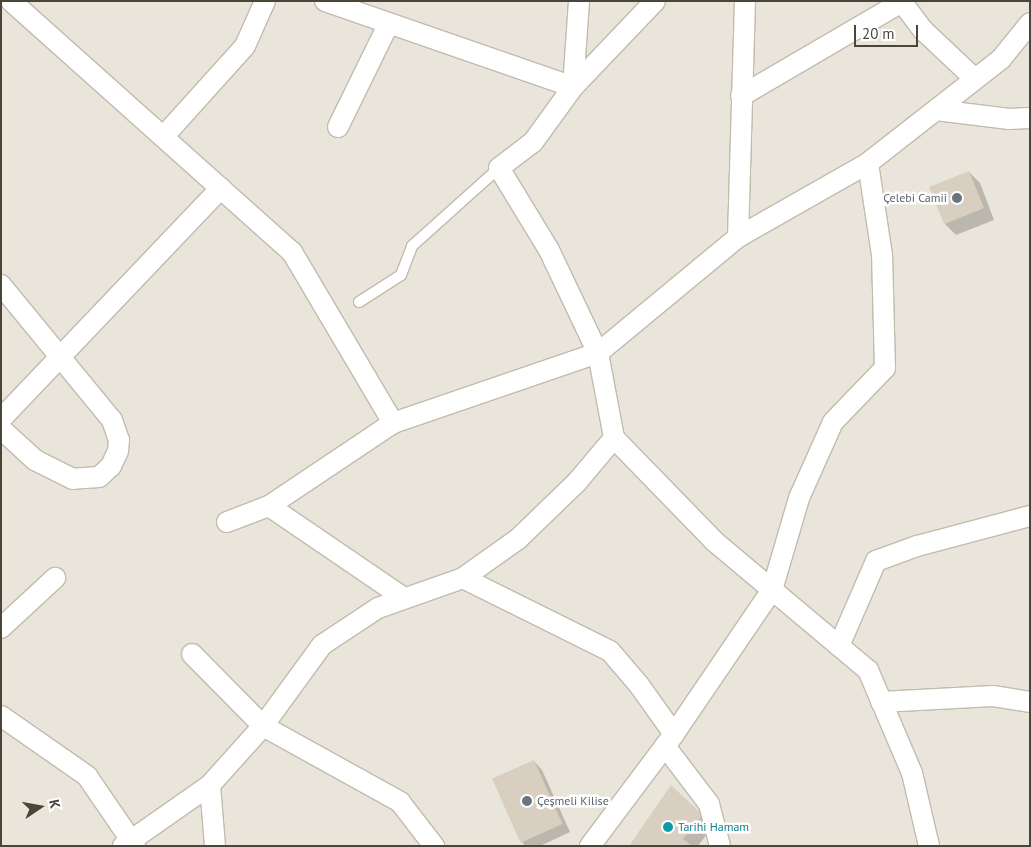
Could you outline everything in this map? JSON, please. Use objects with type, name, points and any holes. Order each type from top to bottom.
[{"type":"street","points":[[12,1],[292,252],[393,423]]},
{"type":"street","points":[[164,136],[245,46],[265,1]]},
{"type":"street","points":[[325,1],[573,87]]},
{"type":"street","points":[[573,87],[579,1]]},
{"type":"street","points":[[654,1],[573,87],[533,142],[499,168],[549,250],[598,353],[614,438],[714,541],[868,670],[912,773],[929,846]]},
{"type":"street","points":[[738,237],[745,1]]},
{"type":"street","points":[[741,96],[901,2],[924,31],[975,79]]},
{"type":"street","points":[[227,522],[269,506],[393,423],[598,353],[738,237],[868,163],[1001,59],[1030,23]]},
{"type":"street","points":[[338,127],[388,24]]},
{"type":"street","points":[[936,110],[1009,120],[1030,118]]},
{"type":"street","points":[[590,846],[669,740],[772,590],[799,498],[833,422],[885,368],[882,255],[868,163]]},
{"type":"street","points":[[1,419],[60,354],[221,188]]},
{"type":"street","points":[[1,285],[60,354],[116,430],[118,451],[112,466],[98,477],[73,479],[35,460],[1,429]]},
{"type":"street","points":[[1,716],[87,776],[130,844],[210,785],[263,726],[322,645],[378,608],[463,578],[518,539],[577,482],[614,438]]},
{"type":"street","points":[[269,506],[404,598]]},
{"type":"street","points":[[839,646],[876,561],[917,546],[1030,516]]},
{"type":"street","points":[[1,628],[55,578]]},
{"type":"street","points":[[463,578],[610,651],[639,685],[669,740],[709,804],[720,846]]},
{"type":"street","points":[[192,654],[263,726],[400,802],[434,846]]},
{"type":"street","points":[[881,702],[993,696],[1030,702]]},
{"type":"street","points":[[210,785],[215,846]]},
{"type":"lane","points":[[359,302],[400,274],[412,246],[499,168]]},
{"type":"shaded area","points":[[1,1],[1030,1],[1030,846],[1,846]]},
{"type":"building","name":"Çelebi Camii","points":[[969,171],[984,208],[944,224],[929,187]]},
{"type":"building","name":"Çeşmeli Kilise","points":[[534,760],[562,824],[520,843],[492,779]]},
{"type":"building","name":"Tarihi Hamam","points":[[671,785],[703,815],[683,839],[692,846],[629,846]]},
{"type":"place","name":"Çelebi Camii","points":[[957,198]]},
{"type":"place","name":"Çeşmeli Kilise","points":[[527,801]]},
{"type":"place","name":"Tarihi Hamam","points":[[668,827]]}]
